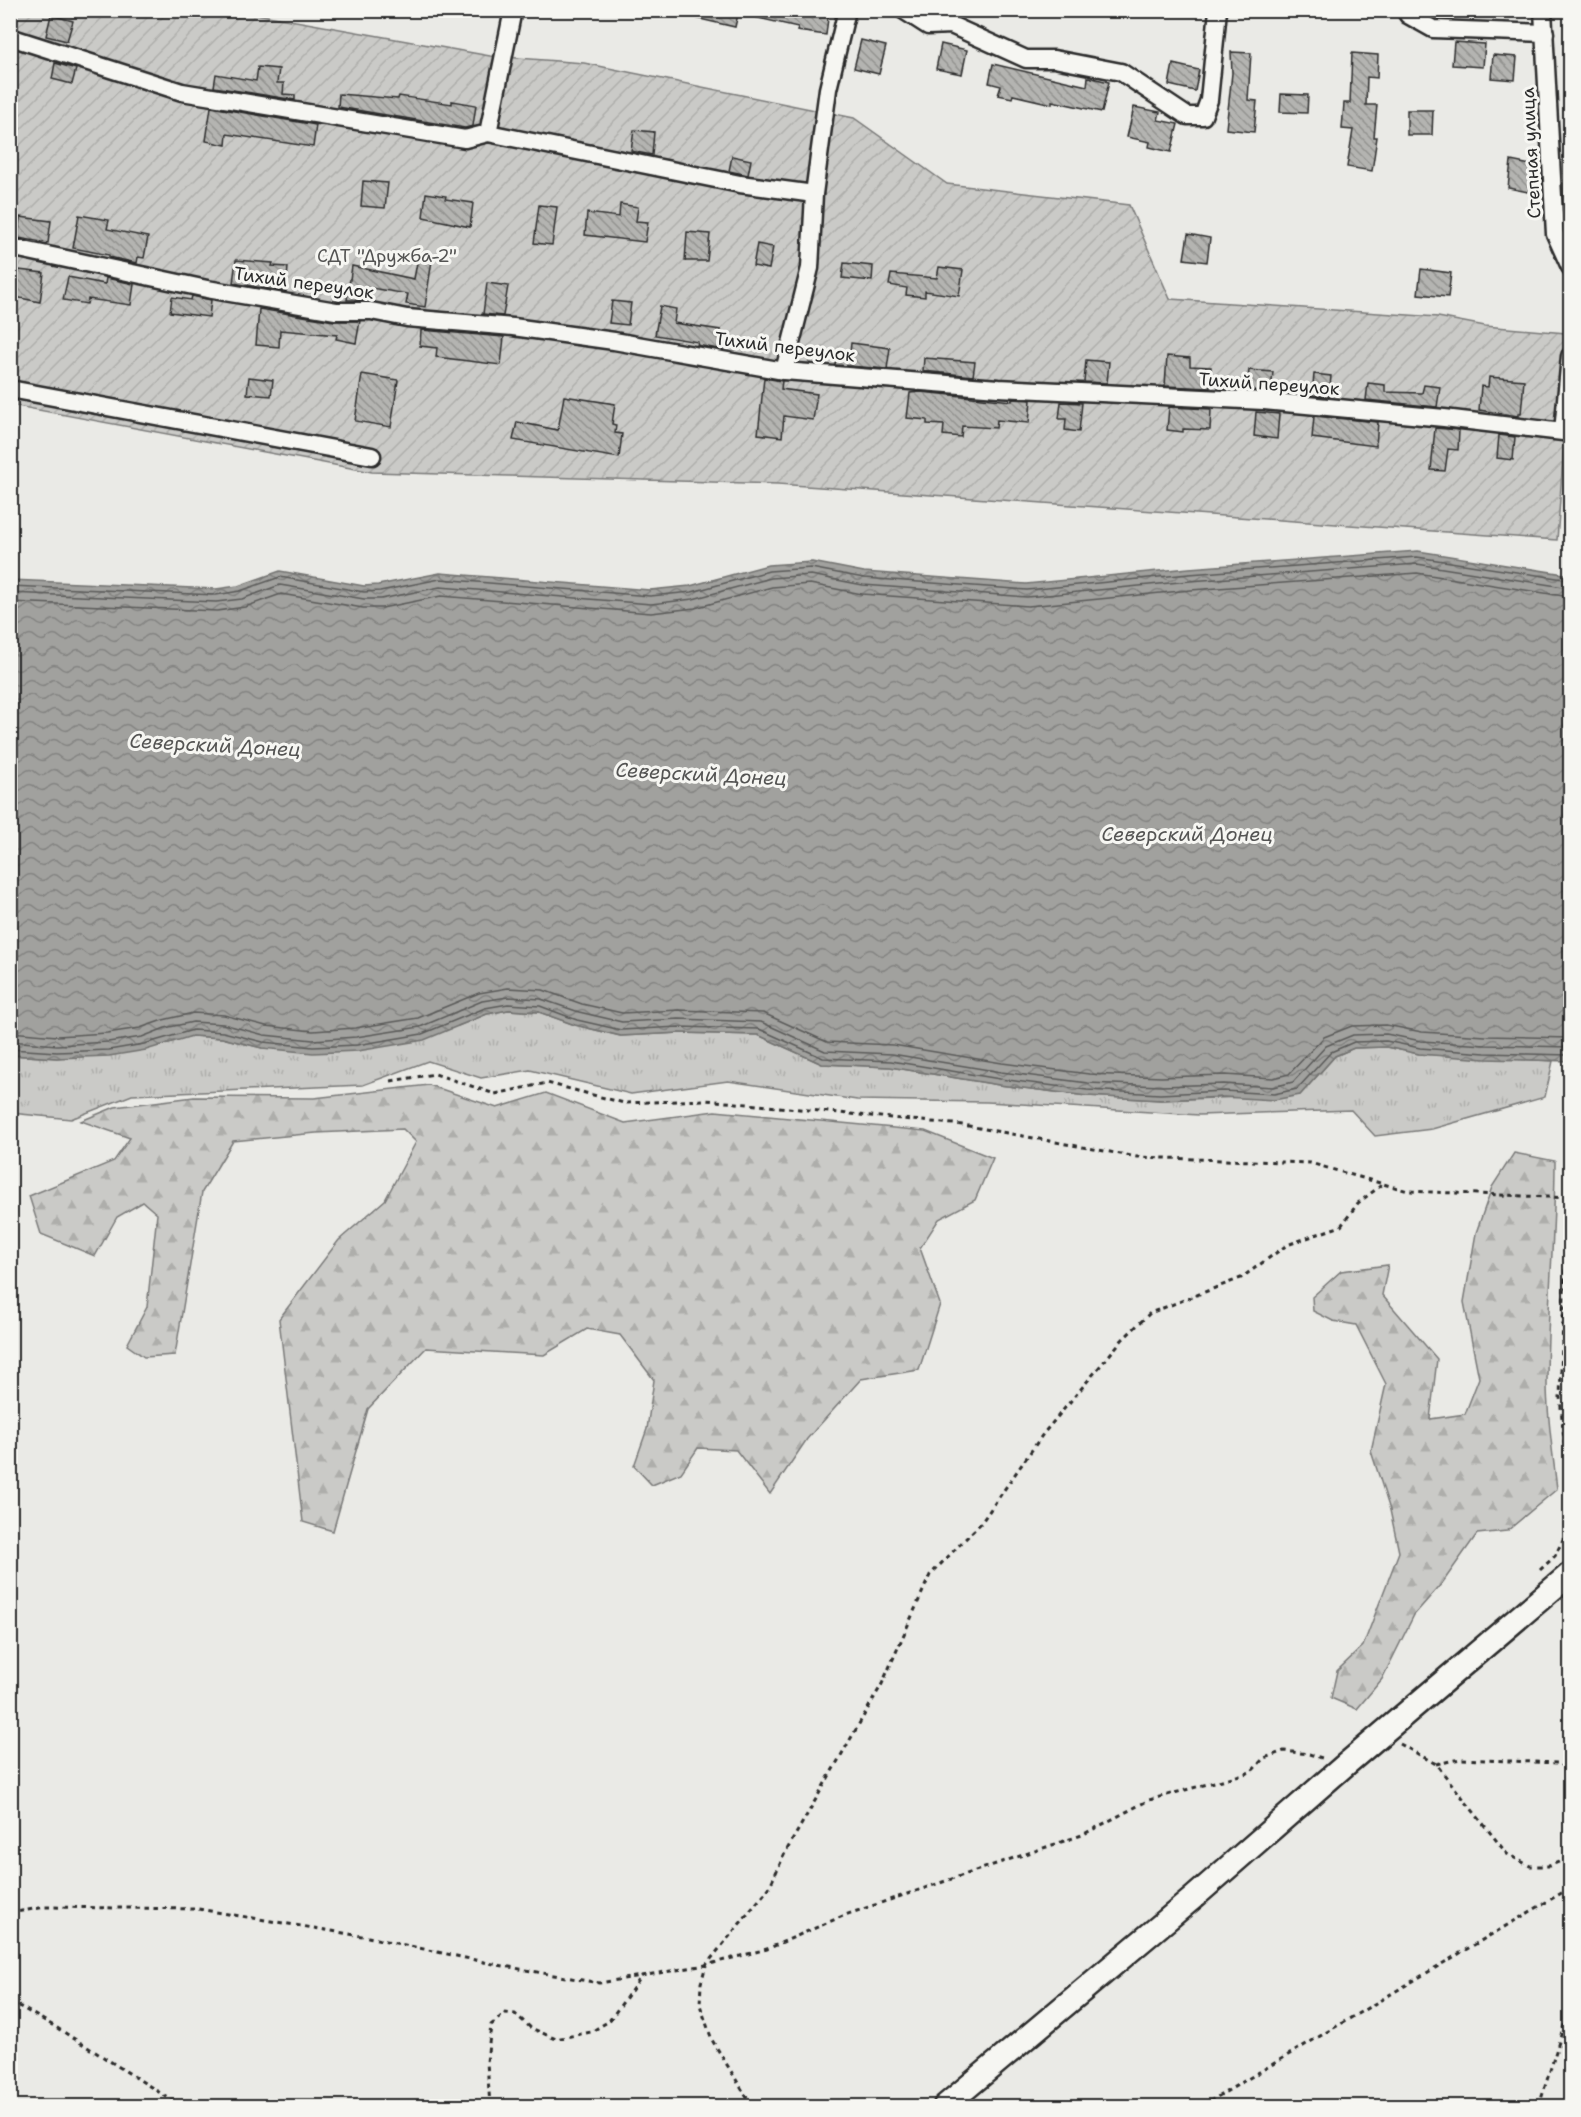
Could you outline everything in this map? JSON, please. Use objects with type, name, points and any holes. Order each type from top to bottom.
[{"type":"street","points":[[488,133],[513,10]]},
{"type":"street","points":[[784,371],[810,268],[814,194],[828,89],[847,10]]},
{"type":"street","points":[[903,10],[928,26],[951,25],[1026,59],[1054,59],[1121,72],[1187,116],[1203,116],[1209,100],[1218,10]]},
{"type":"street","points":[[1405,10],[1408,15],[1433,29],[1545,33]]},
{"type":"street","name":"Степная улица","points":[[1543,10],[1555,234],[1570,267]]},
{"type":"street","points":[[10,37],[182,92],[465,139],[488,133],[740,184],[814,194]]},
{"type":"street","name":"Тихий переулок","points":[[10,246],[207,289],[336,311],[371,311],[407,318],[524,328],[614,341],[784,371],[998,388],[1264,401],[1563,432],[1570,356]]},
{"type":"street","points":[[10,389],[372,456]]},
{"type":"street","points":[[945,2106],[1193,1898],[1570,1574]]},
{"type":"path","points":[[391,1082],[435,1074],[495,1094],[547,1083],[624,1103],[706,1100],[963,1125],[1137,1157],[1310,1163],[1408,1191],[1570,1198]]},
{"type":"path","points":[[752,2106],[712,2040],[700,2006],[701,1983],[706,1965],[769,1888],[785,1853],[882,1684],[930,1575],[981,1523],[1043,1434],[1122,1340],[1150,1313],[1241,1278],[1287,1245],[1341,1226],[1358,1203],[1383,1184]]},
{"type":"path","points":[[10,1202],[15,1206],[14,1235],[10,1250]]},
{"type":"path","points":[[1555,1556],[1567,1532],[1570,1503],[1560,1397],[1565,1269]]},
{"type":"path","points":[[1382,1734],[1436,1764],[1507,1854],[1530,1866],[1549,1866],[1570,1857]]},
{"type":"path","points":[[10,1913],[45,1907],[198,1908],[368,1937],[498,1965],[599,1983],[706,1965],[767,1949],[845,1915],[1082,1834],[1149,1800],[1251,1772],[1264,1758],[1284,1751],[1309,1754],[1344,1766]]},
{"type":"path","points":[[1436,1764],[1460,1760],[1558,1763],[1570,1769]]},
{"type":"path","points":[[1202,2106],[1570,1888]]},
{"type":"path","points":[[490,2106],[487,2062],[491,2025],[504,2013],[515,2014],[531,2028],[556,2039],[591,2032],[609,2021],[642,1976]]},
{"type":"path","points":[[10,2001],[182,2106]]},
{"type":"path","points":[[1539,2106],[1570,2006]]},
{"type":"green space","name":"СДТ \"Дружба-2\"","points":[[10,11],[240,11],[490,56],[584,63],[854,118],[947,184],[1129,205],[1170,299],[1438,317],[1485,326],[1566,333],[1570,335],[1570,363],[1557,540],[778,484],[372,472],[11,405]]},
{"type":"green space","points":[[508,1010],[539,1012],[575,1025],[620,1036],[680,1033],[758,1035],[822,1064],[890,1067],[999,1085],[1087,1096],[1161,1100],[1300,1095],[1335,1056],[1354,1048],[1386,1047],[1419,1054],[1553,1061],[1545,1097],[1432,1129],[1375,1136],[1351,1110],[1199,1115],[987,1102],[857,1100],[728,1081],[631,1094],[530,1070],[481,1078],[428,1061],[363,1085],[132,1095],[71,1119],[11,1113],[10,1055],[57,1058],[192,1036],[222,1038],[262,1048],[458,1026],[487,1014]]},
{"type":"green space","points":[[429,1085],[497,1108],[546,1093],[625,1123],[715,1111],[925,1131],[993,1158],[975,1200],[939,1219],[920,1248],[940,1304],[919,1370],[861,1379],[807,1439],[770,1494],[736,1450],[698,1448],[681,1473],[652,1485],[634,1466],[647,1429],[654,1380],[620,1335],[587,1329],[544,1355],[426,1348],[368,1409],[333,1531],[303,1522],[279,1319],[339,1240],[385,1200],[416,1142],[403,1129],[316,1133],[233,1141],[202,1192],[175,1355],[144,1357],[127,1345],[147,1307],[157,1214],[143,1202],[117,1217],[95,1256],[41,1234],[29,1196],[114,1161],[130,1138],[81,1121],[115,1107],[194,1097],[314,1098]]},
{"type":"green space","points":[[1514,1153],[1555,1161],[1547,1383],[1557,1489],[1507,1531],[1477,1534],[1443,1582],[1414,1615],[1382,1679],[1357,1709],[1331,1698],[1337,1671],[1363,1646],[1399,1552],[1390,1510],[1371,1451],[1386,1384],[1356,1325],[1333,1321],[1313,1311],[1312,1297],[1341,1271],[1388,1265],[1382,1295],[1437,1359],[1430,1419],[1465,1414],[1479,1378],[1464,1302],[1476,1233],[1492,1187]]},
{"type":"water","name":"Северский Донец","points":[[1418,551],[1570,575],[1570,1061],[1485,1059],[1419,1054],[1386,1047],[1354,1048],[1335,1056],[1300,1095],[1274,1100],[1224,1097],[1161,1100],[1087,1096],[999,1085],[890,1067],[822,1064],[758,1035],[680,1033],[621,1036],[575,1025],[539,1012],[508,1010],[487,1014],[424,1040],[358,1051],[313,1053],[262,1048],[222,1038],[192,1036],[146,1050],[109,1056],[57,1058],[11,1055],[11,580],[216,589],[238,586],[280,571],[364,586],[440,573],[650,590],[690,586],[768,565],[812,562],[864,572],[1026,584],[1189,568]]},
{"type":"building","points":[[692,10],[739,10],[735,27],[691,17]]},
{"type":"building","points":[[755,10],[829,10],[826,35],[797,31],[798,27],[754,17]]},
{"type":"building","points":[[51,15],[73,21],[67,41],[46,36]]},
{"type":"building","points":[[861,40],[886,46],[879,74],[854,68]]},
{"type":"building","points":[[1454,42],[1485,44],[1483,67],[1452,65]]},
{"type":"building","points":[[941,44],[967,50],[962,74],[936,69]]},
{"type":"building","points":[[1231,52],[1251,53],[1248,100],[1257,101],[1254,132],[1226,129],[1232,73]]},
{"type":"building","points":[[1352,53],[1378,55],[1377,78],[1367,77],[1366,105],[1377,105],[1374,137],[1377,137],[1372,171],[1347,167],[1353,130],[1342,129],[1344,103],[1350,103]]},
{"type":"building","points":[[1493,55],[1517,57],[1515,80],[1491,78]]},
{"type":"building","points":[[55,63],[76,69],[72,84],[52,79]]},
{"type":"building","points":[[993,64],[1087,86],[1088,77],[1109,82],[1102,112],[1052,101],[1052,104],[1013,95],[1012,98],[998,95],[1001,86],[989,83]]},
{"type":"building","points":[[1173,64],[1199,70],[1195,91],[1169,85]]},
{"type":"building","points":[[258,67],[279,69],[277,83],[284,83],[283,94],[295,95],[295,100],[214,87],[216,74],[256,81]]},
{"type":"building","points":[[339,94],[398,99],[399,96],[476,105],[473,126],[465,128],[338,107]]},
{"type":"building","points":[[1281,94],[1308,95],[1307,113],[1280,112]]},
{"type":"building","points":[[211,107],[316,125],[313,147],[227,134],[226,145],[206,141]]},
{"type":"building","points":[[1134,107],[1160,112],[1158,120],[1178,124],[1171,152],[1149,147],[1150,142],[1127,137]]},
{"type":"building","points":[[1407,110],[1433,110],[1432,135],[1407,135]]},
{"type":"building","points":[[634,130],[654,132],[652,155],[631,151]]},
{"type":"building","points":[[732,156],[751,160],[748,175],[729,171]]},
{"type":"building","points":[[1511,161],[1536,166],[1533,193],[1508,188]]},
{"type":"building","points":[[363,181],[388,183],[385,208],[361,206]]},
{"type":"building","points":[[426,193],[446,196],[445,199],[473,203],[470,227],[423,217]]},
{"type":"building","points":[[620,204],[638,207],[636,221],[648,222],[645,242],[585,235],[587,213],[619,217]]},
{"type":"building","points":[[539,205],[557,207],[552,245],[534,243]]},
{"type":"building","points":[[79,215],[109,220],[107,229],[148,237],[144,258],[138,257],[137,263],[73,248]]},
{"type":"building","points":[[20,217],[51,221],[48,243],[18,238]]},
{"type":"building","points":[[687,232],[710,234],[707,261],[685,261]]},
{"type":"building","points":[[1188,234],[1210,238],[1207,262],[1184,259]]},
{"type":"building","points":[[757,244],[773,247],[769,269],[753,266]]},
{"type":"building","points":[[418,257],[432,260],[425,307],[406,304],[408,294],[371,288],[370,297],[365,296],[364,300],[347,300],[352,266],[414,279]]},
{"type":"building","points":[[236,260],[273,263],[272,266],[288,267],[286,292],[233,283]]},
{"type":"building","points":[[844,263],[873,266],[872,281],[842,278]]},
{"type":"building","points":[[939,267],[963,270],[959,296],[925,291],[925,297],[906,295],[907,288],[889,285],[891,274],[937,278]]},
{"type":"building","points":[[10,269],[44,273],[40,302],[10,296]]},
{"type":"building","points":[[1421,269],[1451,273],[1448,297],[1418,294]]},
{"type":"building","points":[[68,277],[105,284],[106,278],[134,284],[131,305],[88,299],[87,304],[63,300]]},
{"type":"building","points":[[487,283],[508,286],[503,316],[483,314]]},
{"type":"building","points":[[192,296],[211,300],[209,317],[170,312],[172,297],[191,300]]},
{"type":"building","points":[[612,301],[631,303],[628,325],[609,323]]},
{"type":"building","points":[[660,306],[676,309],[674,323],[721,330],[718,349],[697,345],[698,342],[655,335]]},
{"type":"building","points":[[259,309],[334,321],[360,321],[356,343],[336,339],[337,335],[280,330],[279,347],[256,345]]},
{"type":"building","points":[[421,330],[504,337],[501,365],[436,357],[437,348],[420,346]]},
{"type":"building","points":[[851,343],[890,348],[887,369],[835,365],[837,351],[850,352]]},
{"type":"building","points":[[1167,356],[1190,358],[1190,366],[1211,367],[1210,388],[1165,386]]},
{"type":"building","points":[[924,358],[975,362],[973,376],[923,371]]},
{"type":"building","points":[[1086,360],[1109,362],[1107,383],[1084,382]]},
{"type":"building","points":[[1249,370],[1273,372],[1271,391],[1247,390]]},
{"type":"building","points":[[362,374],[398,380],[391,427],[355,421]]},
{"type":"building","points":[[1314,374],[1331,376],[1329,397],[1312,395]]},
{"type":"building","points":[[249,377],[273,380],[271,396],[247,394]]},
{"type":"building","points":[[1489,377],[1524,380],[1521,414],[1518,416],[1479,410],[1481,386],[1488,387]]},
{"type":"building","points":[[764,378],[782,381],[781,389],[817,394],[813,420],[784,416],[782,437],[758,434]]},
{"type":"building","points":[[1368,383],[1385,385],[1385,392],[1422,393],[1424,385],[1440,387],[1437,407],[1366,400]]},
{"type":"building","points":[[921,392],[1012,401],[1012,399],[1031,400],[1029,423],[997,420],[996,428],[962,426],[961,437],[943,435],[944,425],[927,424],[927,420],[907,418],[910,393]]},
{"type":"building","points":[[564,396],[615,404],[612,424],[616,425],[615,433],[622,434],[619,458],[513,440],[517,422],[558,430]]},
{"type":"building","points":[[1061,402],[1082,403],[1079,432],[1065,430],[1066,419],[1059,419]]},
{"type":"building","points":[[1169,407],[1211,409],[1210,430],[1183,429],[1183,432],[1167,430]]},
{"type":"building","points":[[1256,412],[1279,414],[1277,439],[1254,436]]},
{"type":"building","points":[[1314,416],[1378,422],[1376,446],[1312,438]]},
{"type":"building","points":[[1435,428],[1459,430],[1458,450],[1448,449],[1445,471],[1431,470]]},
{"type":"building","points":[[1499,435],[1515,437],[1513,460],[1497,458]]}]
